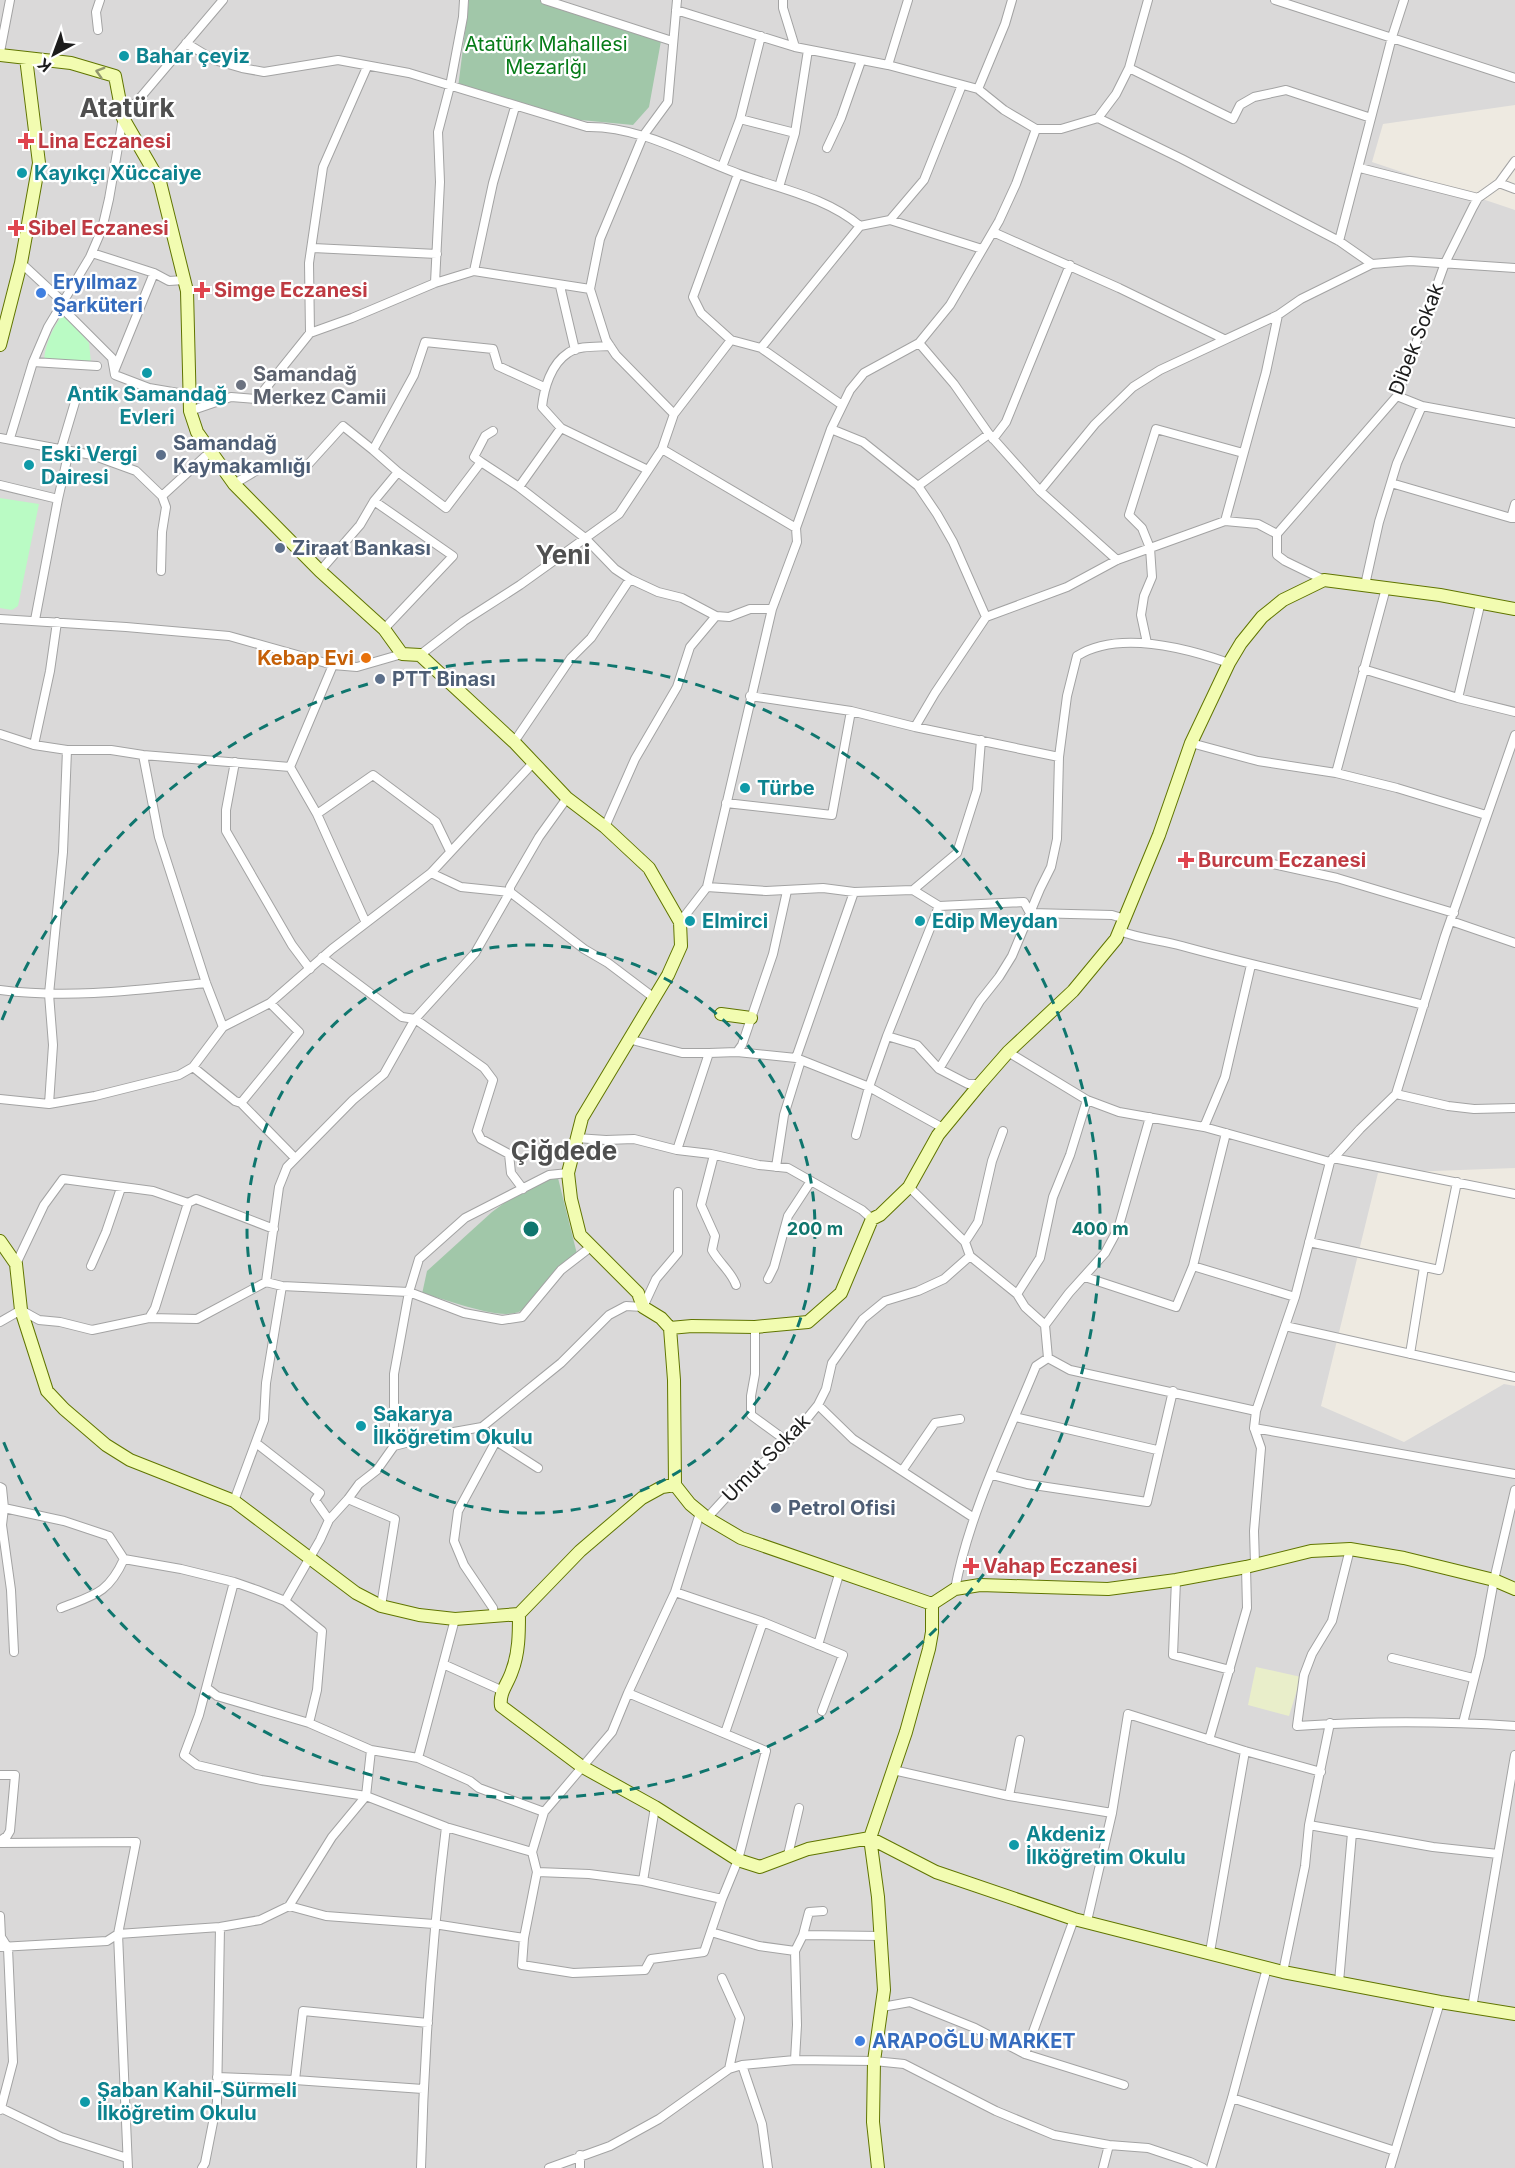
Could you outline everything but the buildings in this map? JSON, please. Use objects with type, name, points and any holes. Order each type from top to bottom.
[{"type":"street","points":[[10,0],[0,54],[71,63],[115,76],[123,118],[160,182],[187,291],[190,411],[197,432],[234,484],[320,571],[384,629],[402,654]]},
{"type":"street","points":[[98,30],[96,12],[100,0]]},
{"type":"street","points":[[10,438],[33,362],[48,327],[92,254],[102,229],[123,118],[223,0]]},
{"type":"street","points":[[435,283],[440,182],[438,132],[450,86],[464,0]]},
{"type":"street","points":[[545,0],[560,2],[672,41]]},
{"type":"street","points":[[674,414],[610,346],[590,289],[600,238],[644,136],[668,102],[677,0]]},
{"type":"street","points":[[783,0],[783,8],[795,47]]},
{"type":"street","points":[[888,65],[908,0]]},
{"type":"street","points":[[978,89],[1005,24],[1012,0]]},
{"type":"street","points":[[675,10],[795,47],[888,65],[978,89],[1004,110],[1036,129],[1060,129],[1098,118],[1116,94],[1129,68],[1148,0]]},
{"type":"street","points":[[1275,0],[1515,78]]},
{"type":"street","points":[[1339,241],[1392,37],[1404,0]]},
{"type":"street","points":[[722,167],[740,119],[761,36]]},
{"type":"street","points":[[186,43],[214,60],[264,72],[338,60],[409,74],[587,127],[605,126],[644,136],[738,174],[820,201],[845,213],[860,226]]},
{"type":"street","points":[[779,187],[795,133],[808,50]]},
{"type":"street","points":[[0,345],[21,263],[39,163],[26,58]]},
{"type":"street","points":[[827,148],[841,118],[861,61]]},
{"type":"street","points":[[310,333],[309,263],[323,167],[367,67]]},
{"type":"street","points":[[1129,68],[1233,119],[1240,105],[1254,97],[1286,90],[1356,111],[1371,118]]},
{"type":"street","points":[[890,220],[924,180],[962,85]]},
{"type":"street","points":[[474,271],[493,183],[515,107]]},
{"type":"street","points":[[1098,118],[1339,241],[1372,264]]},
{"type":"street","points":[[740,119],[795,133]]},
{"type":"street","points":[[680,922],[707,887],[772,609],[797,542],[796,528],[831,429],[850,390],[864,374],[919,342],[950,305],[993,232],[1016,184],[1036,129]]},
{"type":"street","name":"Dibek Sokak","points":[[1276,534],[1397,396],[1445,263],[1478,198],[1499,183],[1515,161]]},
{"type":"street","points":[[1359,168],[1478,198]]},
{"type":"street","points":[[738,174],[693,297],[701,313],[731,340],[761,348],[842,405]]},
{"type":"street","points":[[1499,183],[1515,189]]},
{"type":"street","points":[[761,348],[860,226],[890,220],[982,249]]},
{"type":"street","points":[[993,232],[1224,339]]},
{"type":"street","points":[[313,248],[437,254]]},
{"type":"street","points":[[92,254],[154,273],[169,281],[184,280]]},
{"type":"street","points":[[1040,491],[1095,424],[1133,387],[1160,370],[1278,315],[1301,299],[1372,264],[1410,261],[1515,268]]},
{"type":"street","points":[[21,263],[111,358],[115,375],[149,388],[190,395]]},
{"type":"street","points":[[918,486],[991,436],[1006,422],[1070,266]]},
{"type":"street","points":[[190,411],[231,396],[257,399],[310,333],[435,283],[474,271],[590,289]]},
{"type":"street","points":[[115,370],[154,273]]},
{"type":"street","points":[[560,286],[575,350]]},
{"type":"street","points":[[1225,521],[1266,372],[1278,315]]},
{"type":"street","points":[[420,655],[464,621],[520,585],[619,514],[662,449],[674,414],[731,340]]},
{"type":"street","points":[[373,450],[414,375],[425,342],[493,349],[498,366],[544,387]]},
{"type":"street","points":[[919,342],[954,384],[991,436],[1040,491],[1117,560]]},
{"type":"street","points":[[610,346],[569,352],[557,363],[544,387],[542,407],[561,428],[648,470]]},
{"type":"street","points":[[33,362],[96,366]]},
{"type":"street","points":[[35,620],[65,450],[78,392]]},
{"type":"street","points":[[1397,396],[1422,406],[1515,423]]},
{"type":"street","points":[[1365,585],[1379,522],[1397,463],[1422,406]]},
{"type":"street","points":[[234,484],[264,466],[304,469],[343,426],[446,508],[481,462]]},
{"type":"street","points":[[519,487],[561,428]]},
{"type":"street","points":[[831,429],[863,442],[918,486],[953,542],[986,617]]},
{"type":"street","points":[[1147,644],[1141,615],[1144,596],[1152,577],[1150,548],[1142,528],[1129,515],[1156,429],[1243,453]]},
{"type":"street","points":[[492,431],[485,436],[474,457],[519,487],[585,538],[615,569],[630,579],[658,592],[682,598],[716,616],[729,617],[750,609],[772,609]]},
{"type":"street","points":[[0,438],[10,438],[92,455],[136,471],[162,496],[166,507],[162,532],[161,571]]},
{"type":"street","points":[[662,449],[796,528]]},
{"type":"street","points":[[162,496],[210,452]]},
{"type":"street","points":[[320,571],[360,525],[374,501],[398,472]]},
{"type":"street","points":[[1391,483],[1513,518],[1515,504]]},
{"type":"street","points":[[0,485],[58,499]]},
{"type":"street","points":[[374,501],[453,556],[384,629]]},
{"type":"street","points":[[915,727],[986,617],[1067,587],[1117,560],[1225,521],[1258,524],[1276,534],[1277,555],[1324,580],[1481,602],[1515,609]]},
{"type":"street","points":[[514,742],[571,658],[591,638],[630,579]]},
{"type":"street","points":[[670,1328],[692,1326],[755,1328],[808,1322],[829,1306],[841,1293],[872,1219],[880,1215],[909,1187],[943,1128],[980,1084],[1008,1052],[1073,991],[1116,939],[1159,835],[1191,743],[1241,643],[1262,616],[1283,600],[1324,580]]},
{"type":"street","points":[[1336,773],[1386,588]]},
{"type":"street","points":[[1458,699],[1481,602]]},
{"type":"street","points":[[605,828],[635,759],[677,687],[690,647],[716,616]]},
{"type":"street","points":[[0,619],[229,636],[333,665],[357,667],[402,654],[420,655],[514,742],[567,798],[605,828],[649,868],[680,922],[681,946],[668,975],[582,1118],[568,1173],[571,1198],[580,1235],[638,1293],[643,1307]]},
{"type":"street","points":[[34,745],[50,671],[57,622]]},
{"type":"street","points":[[939,1069],[980,1001],[1012,956],[1051,867],[1057,839],[1059,757],[1067,696],[1077,656],[1085,651],[1116,643],[1147,644],[1197,652],[1229,663]]},
{"type":"street","points":[[290,767],[333,665]]},
{"type":"street","points":[[1363,669],[1458,699],[1515,712]]},
{"type":"street","points":[[750,696],[851,711],[915,727],[1059,757]]},
{"type":"street","points":[[726,803],[832,815],[851,711]]},
{"type":"street","points":[[0,734],[34,745],[67,750],[111,750],[143,755],[290,767]]},
{"type":"street","points":[[1209,1740],[1247,1608],[1261,1448],[1254,1428],[1256,1411],[1295,1297],[1331,1160],[1396,1094],[1452,917],[1515,735]]},
{"type":"street","points":[[913,890],[957,853],[977,790],[981,740]]},
{"type":"street","points":[[1191,743],[1258,760],[1336,773],[1397,788],[1486,815]]},
{"type":"street","points":[[49,1104],[53,1045],[49,994],[63,852],[67,750]]},
{"type":"street","points":[[143,755],[159,837],[206,983],[223,1028]]},
{"type":"street","points":[[235,762],[226,810],[226,831],[292,945],[310,969]]},
{"type":"street","points":[[0,1099],[49,1104],[137,1086],[179,1075],[193,1067],[223,1028],[270,1002],[322,957],[431,873],[533,763]]},
{"type":"street","points":[[290,767],[317,814],[366,923]]},
{"type":"street","points":[[317,814],[373,775],[436,822],[450,851]]},
{"type":"street","points":[[266,1282],[279,1187],[287,1167],[353,1100],[384,1074],[415,1019],[475,953],[539,837],[567,798]]},
{"type":"street","points":[[1251,859],[1337,878],[1452,917],[1515,943]]},
{"type":"street","points":[[431,873],[460,887],[510,892],[584,949],[608,963],[653,997]]},
{"type":"street","points":[[707,887],[787,891],[823,888],[854,892],[913,890],[939,906],[1024,902],[1030,913]]},
{"type":"street","points":[[737,1052],[742,1045],[773,954],[787,891]]},
{"type":"street","points":[[776,1167],[784,1115],[798,1059],[854,892]]},
{"type":"street","points":[[856,1135],[869,1087],[887,1036],[939,906]]},
{"type":"street","points":[[1030,913],[1112,915],[1132,935],[1170,942],[1251,965],[1298,974],[1424,1005]]},
{"type":"street","points":[[322,957],[402,1017],[415,1019],[484,1068],[493,1080],[477,1131],[481,1139],[508,1154],[511,1173],[523,1189]]},
{"type":"street","points":[[1204,1126],[1225,1077],[1251,965]]},
{"type":"street","points":[[0,990],[49,994],[120,992],[206,983]]},
{"type":"street","points":[[241,1103],[299,1032],[270,1002]]},
{"type":"street","points":[[721,1014],[751,1018]]},
{"type":"street","points":[[887,1036],[917,1045],[939,1069],[968,1084],[980,1084]]},
{"type":"street","points":[[628,1039],[682,1053],[737,1052],[798,1059],[869,1087],[943,1128]]},
{"type":"street","points":[[1008,1052],[1088,1100],[1119,1112],[1204,1126],[1331,1160],[1515,1194]]},
{"type":"street","points":[[677,1150],[710,1053]]},
{"type":"street","points":[[193,1067],[235,1101],[241,1103],[294,1158]]},
{"type":"street","points":[[1396,1094],[1448,1107],[1515,1108]]},
{"type":"street","points":[[1017,1294],[1040,1258],[1053,1197],[1088,1100]]},
{"type":"street","points":[[1048,1358],[1045,1325],[1069,1293],[1105,1253],[1118,1229],[1150,1117]]},
{"type":"street","points":[[965,1242],[978,1222],[992,1161],[1003,1131]]},
{"type":"street","points":[[1085,1277],[1176,1307],[1193,1266],[1226,1133]]},
{"type":"street","points":[[576,1138],[634,1139],[677,1150],[788,1168],[862,1210],[872,1219]]},
{"type":"street","points":[[714,1155],[701,1205],[716,1236],[712,1250],[718,1261],[733,1277],[736,1285]]},
{"type":"street","points":[[285,1601],[329,1520],[359,1484],[377,1470],[394,1446],[394,1374],[409,1292],[419,1259],[465,1218],[549,1175],[568,1173]]},
{"type":"street","points":[[16,1264],[44,1205],[63,1179],[153,1191],[188,1203],[196,1199],[274,1229]]},
{"type":"street","points":[[768,1279],[774,1267],[788,1216],[811,1181]]},
{"type":"street","points":[[1309,1242],[1439,1270],[1457,1182]]},
{"type":"street","points":[[909,1187],[965,1242],[970,1256],[1017,1294],[1025,1307],[1045,1325]]},
{"type":"street","points":[[91,1266],[122,1188]]},
{"type":"street","points":[[643,1307],[656,1279],[678,1253],[678,1192]]},
{"type":"street","points":[[149,1318],[155,1308],[188,1203]]},
{"type":"street","points":[[0,1241],[16,1264],[21,1310],[48,1391],[70,1414],[106,1445],[130,1460],[234,1501],[356,1593],[381,1606],[419,1615],[455,1619],[519,1614],[580,1551],[642,1498],[662,1487],[675,1485]]},
{"type":"street","points":[[21,1310],[39,1320],[60,1322],[92,1330],[149,1318],[197,1319],[266,1282],[282,1286],[409,1292],[464,1313],[502,1320],[522,1317],[561,1270],[592,1246]]},
{"type":"street","name":"Umut Sokak","points":[[544,1812],[612,1732],[675,1592],[703,1515],[788,1442],[818,1405],[826,1389],[832,1363],[863,1319],[885,1301],[918,1292],[944,1279],[970,1256]]},
{"type":"street","points":[[1193,1266],[1295,1297]]},
{"type":"street","points":[[1410,1353],[1424,1267]]},
{"type":"street","points":[[234,1501],[264,1419],[266,1383],[282,1286]]},
{"type":"street","points":[[394,1446],[482,1427],[561,1363],[609,1315],[626,1306],[643,1307],[661,1318],[670,1328],[674,1380],[675,1485],[690,1504],[703,1515],[741,1538],[932,1604]]},
{"type":"street","points":[[0,1322],[21,1310]]},
{"type":"street","points":[[1285,1326],[1515,1377]]},
{"type":"street","points":[[755,1328],[755,1374],[751,1396],[751,1415],[788,1442]]},
{"type":"street","points":[[1048,1358],[1070,1370],[1111,1381],[1173,1391],[1256,1411]]},
{"type":"street","points":[[955,1590],[974,1518],[1036,1366],[1048,1358]]},
{"type":"street","points":[[992,1475],[1027,1484],[1147,1503],[1157,1450],[1173,1391]]},
{"type":"street","points":[[818,1405],[853,1439],[974,1518]]},
{"type":"street","points":[[1015,1417],[1157,1450]]},
{"type":"street","points":[[902,1471],[935,1423],[960,1419]]},
{"type":"street","points":[[482,1427],[496,1441],[538,1468]]},
{"type":"street","points":[[1254,1428],[1515,1474]]},
{"type":"street","points":[[494,1616],[493,1608],[464,1565],[454,1541],[458,1512],[496,1441]]},
{"type":"street","points":[[256,1443],[320,1493],[315,1500],[329,1520]]},
{"type":"street","points":[[0,1487],[4,1508],[2,1525],[11,1590],[14,1652]]},
{"type":"street","points":[[1463,1723],[1480,1656],[1494,1580],[1515,1490]]},
{"type":"street","points":[[348,1499],[395,1519],[381,1606]]},
{"type":"street","points":[[4,1508],[64,1521],[109,1536],[124,1559],[181,1569],[234,1582],[285,1601],[322,1631],[317,1690],[309,1723]]},
{"type":"street","points":[[1350,1549],[1332,1621],[1312,1654],[1304,1676],[1297,1726],[1330,1723],[1463,1723],[1515,1726]]},
{"type":"street","points":[[932,1604],[955,1590],[980,1585],[1108,1589],[1176,1580],[1251,1566],[1311,1551],[1350,1549],[1404,1558],[1494,1580],[1515,1589]]},
{"type":"street","points":[[61,1608],[100,1594],[117,1575],[124,1559]]},
{"type":"street","points":[[818,1645],[840,1571]]},
{"type":"street","points":[[1176,1580],[1173,1655],[1230,1670]]},
{"type":"street","points":[[234,1582],[207,1688],[184,1755],[197,1765],[261,1780],[366,1796],[446,1827],[532,1852]]},
{"type":"street","points":[[675,1592],[763,1622],[843,1655],[822,1711]]},
{"type":"street","points":[[878,2168],[873,2122],[874,2061],[884,1990],[881,1936],[870,1839],[906,1732],[929,1649],[932,1632],[932,1604]]},
{"type":"street","points":[[519,1614],[519,1641],[512,1671],[500,1697],[501,1706],[581,1766],[655,1807],[738,1860],[760,1867],[808,1849],[870,1839],[936,1872],[1081,1920],[1283,1972],[1515,2014]]},
{"type":"street","points":[[418,1758],[455,1619]]},
{"type":"street","points":[[725,1733],[763,1622]]},
{"type":"street","points":[[1392,1658],[1473,1678]]},
{"type":"street","points":[[443,1664],[503,1691]]},
{"type":"street","points":[[207,1688],[217,1696],[309,1723],[371,1750],[418,1758],[470,1781],[479,1788],[544,1812],[532,1852],[537,1872],[524,1938],[522,1965],[573,1973],[645,1970],[651,1959],[705,1952],[722,1899],[738,1860],[766,1751],[628,1693]]},
{"type":"street","points":[[1025,2054],[1081,1920],[1112,1813],[1128,1714],[1321,1772]]},
{"type":"street","points":[[1283,1972],[1305,1866],[1309,1825],[1330,1723]]},
{"type":"street","points":[[1010,1796],[1020,1740]]},
{"type":"street","points":[[4,1948],[107,1941],[118,1934],[220,1928],[260,1920],[289,1906],[332,1837],[366,1796],[371,1750]]},
{"type":"street","points":[[1210,1952],[1245,1751]]},
{"type":"street","points":[[1472,2008],[1515,1755]]},
{"type":"street","points":[[893,1770],[1010,1796],[1112,1813]]},
{"type":"street","points":[[0,1775],[15,1775],[10,1831],[0,1842]]},
{"type":"street","points":[[643,1881],[655,1807]]},
{"type":"street","points":[[788,1855],[800,1808]]},
{"type":"street","points":[[1309,1825],[1433,1847],[1498,1854]]},
{"type":"street","points":[[422,2168],[423,2089],[434,1924],[446,1827]]},
{"type":"street","points":[[1340,1982],[1352,1833]]},
{"type":"street","points":[[0,1842],[136,1842],[118,1934],[128,2168]]},
{"type":"street","points":[[537,1872],[589,1874],[643,1881],[722,1899]]},
{"type":"street","points":[[289,1906],[326,1916],[434,1924],[524,1938]]},
{"type":"street","points":[[795,2060],[797,2025],[795,1952],[803,1935],[809,1912],[823,1911]]},
{"type":"street","points":[[0,1916],[14,2062],[0,2109],[61,2137],[127,2158]]},
{"type":"street","points":[[202,2168],[205,2163],[217,2102],[220,1928]]},
{"type":"street","points":[[711,1932],[759,1946],[795,1952]]},
{"type":"street","points":[[803,1935],[881,1936]]},
{"type":"street","points":[[1211,2168],[1267,1968]]},
{"type":"street","points":[[722,1978],[729,1989],[740,2018],[729,2069]]},
{"type":"street","points":[[882,2007],[910,2002],[975,2028],[1025,2054],[1124,2085]]},
{"type":"street","points":[[1390,2168],[1440,2002]]},
{"type":"street","points":[[295,2080],[303,2011],[428,2023]]},
{"type":"street","points":[[549,2168],[610,2146],[659,2119],[729,2069],[742,2065],[795,2060],[874,2061],[904,2064],[996,2111],[1054,2135],[1109,2145],[1148,2148],[1203,2168]]},
{"type":"street","points":[[742,2065],[762,2124],[768,2168]]},
{"type":"street","points":[[217,2077],[423,2089]]},
{"type":"street","points":[[1232,2098],[1395,2151]]},
{"type":"street","points":[[1103,2168],[1109,2145]]},
{"type":"street","points":[[580,2156],[580,2168]]},
{"type":"shaded area","points":[[0,0],[1515,0],[1515,105],[1383,124],[1372,162],[1515,210],[1515,1168],[1378,1173],[1321,1406],[1404,1442],[1504,1384],[1515,1386],[1515,2168],[0,2168]]},
{"type":"green space","name":"Atatürk Mahallesi Mezarlğı","points":[[469,0],[555,0],[661,41],[649,107],[633,125],[570,119],[458,88]]},
{"type":"green space","points":[[62,315],[89,343],[91,363],[44,359],[50,336]]},
{"type":"green space","points":[[0,498],[39,504],[18,606],[12,610],[0,608]]},
{"type":"green space","points":[[557,1174],[579,1262],[558,1273],[527,1306],[513,1313],[488,1312],[422,1294],[427,1271],[492,1212],[523,1189]]},
{"type":"green space","points":[[1256,1667],[1301,1677],[1289,1716],[1248,1705]]},
{"type":"place","name":"Bahar çeyiz","points":[[124,56]]},
{"type":"place","name":"Lina Eczanesi","points":[[26,141]]},
{"type":"place","name":"Kayıkçı Xüccaiye","points":[[22,173]]},
{"type":"place","name":"Sibel Eczanesi","points":[[16,228]]},
{"type":"place","name":"Simge Eczanesi","points":[[202,290]]},
{"type":"place","name":"Eryılmaz Şarküteri","points":[[41,293]]},
{"type":"place","name":"Antik Samandağ Evleri","points":[[147,373]]},
{"type":"place","name":"Samandağ Merkez Camii","points":[[241,385]]},
{"type":"place","name":"Samandağ Kaymakamlığı","points":[[161,455]]},
{"type":"place","name":"Eski Vergi Dairesi","points":[[29,465]]},
{"type":"place","name":"Ziraat Bankası","points":[[280,548]]},
{"type":"place","name":"Kebap Evi","points":[[366,658]]},
{"type":"place","name":"PTT Binası","points":[[380,679]]},
{"type":"place","name":"Türbe","points":[[745,788]]},
{"type":"place","name":"Burcum Eczanesi","points":[[1186,860]]},
{"type":"place","name":"Elmirci","points":[[690,921]]},
{"type":"place","name":"Edip Meydan","points":[[920,921]]},
{"type":"place","name":"Sakarya İlköğretim Okulu","points":[[361,1426]]},
{"type":"place","name":"Petrol Ofisi","points":[[776,1508]]},
{"type":"place","name":"Vahap Eczanesi","points":[[971,1566]]},
{"type":"place","name":"Akdeniz İlköğretim Okulu","points":[[1014,1845]]},
{"type":"place","name":"ARAPOĞLU MARKET","points":[[860,2041]]},
{"type":"place","name":"Şaban Kahil-Sürmeli İlköğretim Okulu","points":[[85,2102]]},
{"type":"district","name":"Atatürk","points":[[127,108]]},
{"type":"district","name":"Yeni","points":[[563,555]]},
{"type":"district","name":"Çiğdede","points":[[564,1151]]}]
